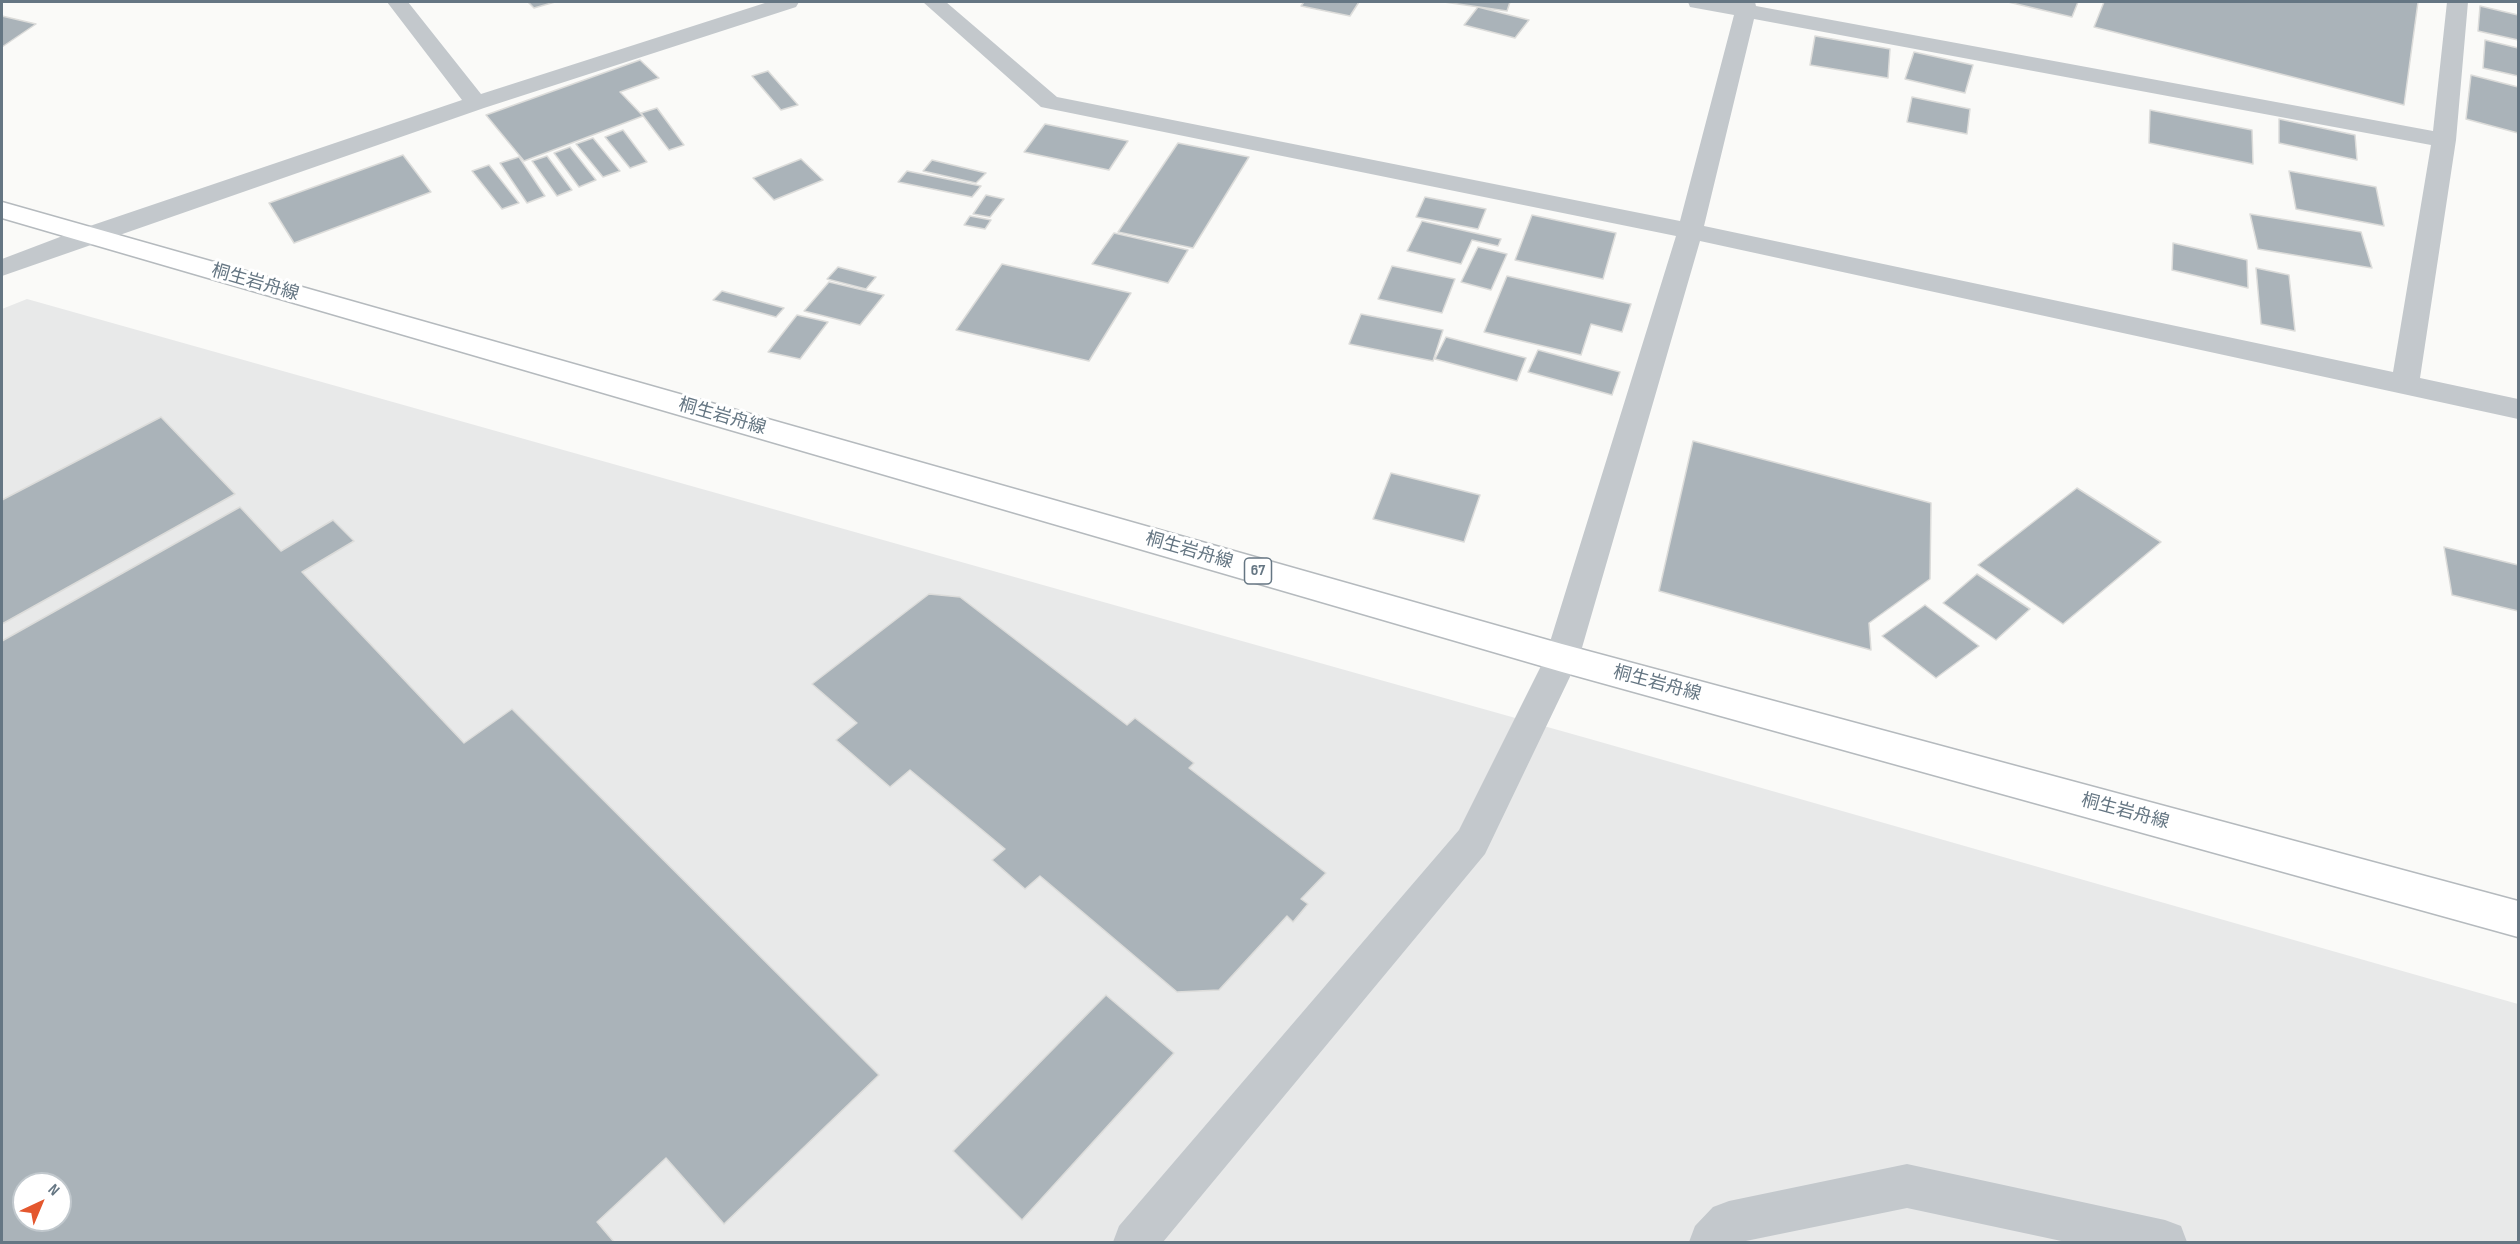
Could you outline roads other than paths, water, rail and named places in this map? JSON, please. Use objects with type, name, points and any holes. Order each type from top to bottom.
[{"type":"main road","name":"桐生岩舟線","points":[[2,210],[1562,658],[2518,919]]},
{"type":"street","points":[[397,2],[476,104]]},
{"type":"street","points":[[2,268],[90,235],[476,104],[788,2]]},
{"type":"street","points":[[934,2],[1049,102],[1690,231],[2518,410]]},
{"type":"street","points":[[1698,2],[1746,5],[2444,140]]},
{"type":"street","points":[[2405,386],[2444,140],[2458,2]]},
{"type":"street","points":[[1135,1242],[1472,842],[1562,658],[1690,231],[1746,5]]},
{"type":"street","points":[[1711,1242],[1729,1223],[1906,1186],[2165,1242]]}]
